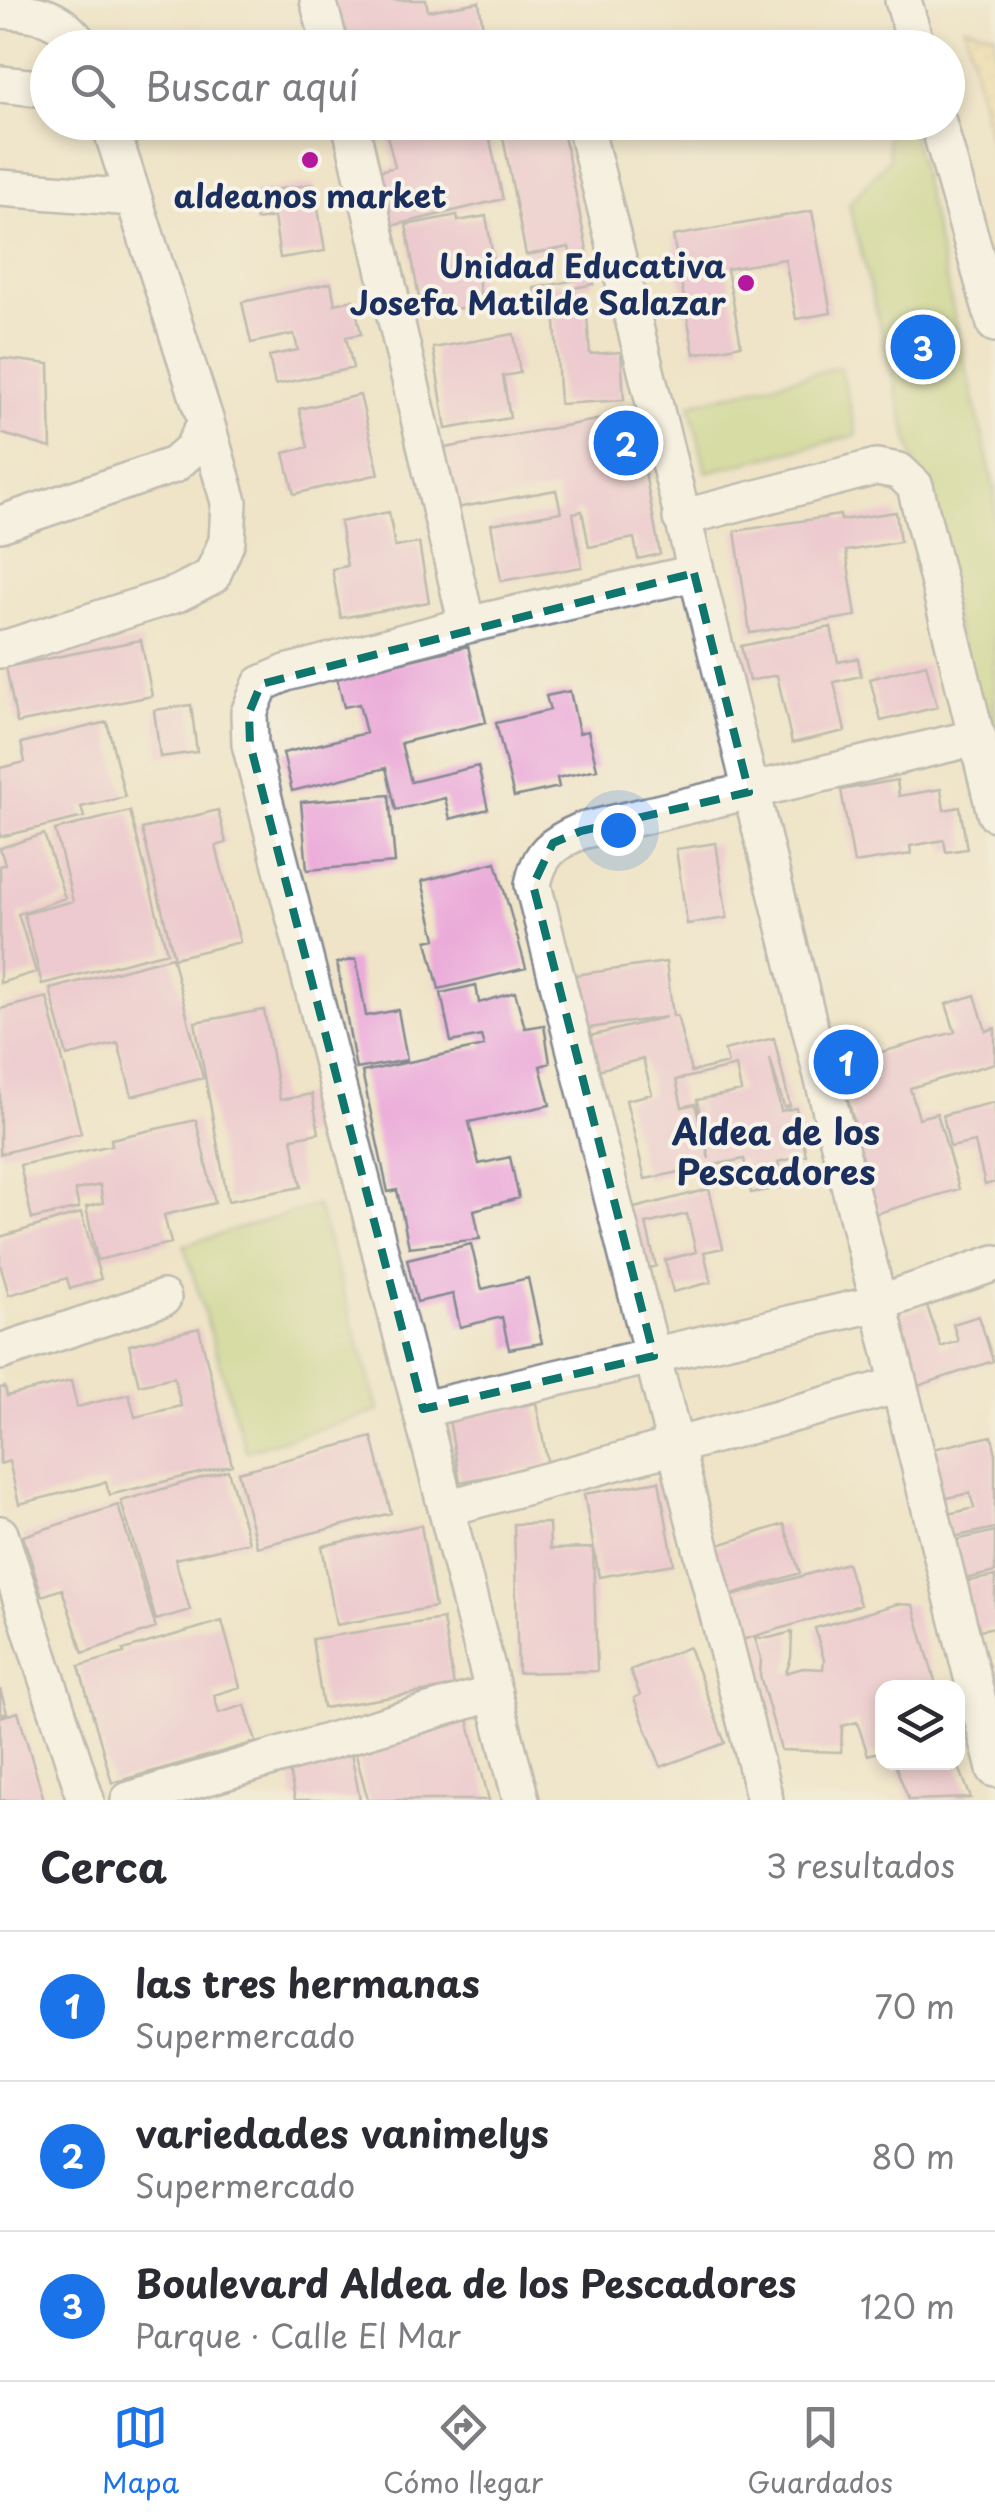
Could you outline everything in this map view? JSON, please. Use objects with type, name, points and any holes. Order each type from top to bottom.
[{"type":"street","points":[[318,0],[326,30]]},
{"type":"street","points":[[903,0],[911,30]]},
{"type":"street","points":[[0,10],[40,14],[64,24],[68,30]]},
{"type":"street","points":[[0,84],[30,87]]},
{"type":"street","points":[[0,650],[176,594],[212,576],[227,542],[229,502],[114,140]]},
{"type":"street","points":[[354,140],[468,626]]},
{"type":"street","points":[[588,140],[995,1769]]},
{"type":"street","points":[[943,140],[995,324]]},
{"type":"street","points":[[0,188],[133,198]]},
{"type":"street","points":[[0,524],[174,465],[192,449],[206,422]]},
{"type":"street","points":[[681,518],[876,467],[899,471],[915,486],[995,813]]},
{"type":"street","points":[[521,1800],[250,744],[249,713],[261,684],[286,672],[694,574]]},
{"type":"street","points":[[765,1800],[533,885],[537,862],[553,843],[581,830],[978,737]]},
{"type":"street","points":[[422,1409],[878,1303],[995,1264]]},
{"type":"street","points":[[0,1352],[163,1298]]},
{"type":"street","points":[[448,1508],[899,1385]]},
{"type":"street","points":[[0,1534],[86,1800]]},
{"type":"street","points":[[130,1800],[494,1694]]},
{"type":"highlighted area","points":[[694,573],[749,792],[581,831],[553,843],[533,885],[654,1356],[423,1409],[250,744],[249,713],[261,684]]},
{"type":"sand","points":[[965,26],[995,34],[995,163]]},
{"type":"green space","points":[[887,140],[914,140],[995,491],[995,782],[849,204],[889,159]]},
{"type":"green space","points":[[840,367],[857,435],[706,472],[690,404]]},
{"type":"green space","points":[[317,1205],[379,1411],[246,1451],[184,1245]]},
{"type":"building","points":[[332,0],[426,0],[428,11],[479,2],[483,30],[337,30]]},
{"type":"building","points":[[388,140],[490,140],[503,199],[391,226],[379,171],[395,167]]},
{"type":"building","points":[[504,140],[565,140],[594,284],[574,288],[577,301],[538,309],[534,288],[576,280],[569,247],[526,255]]},
{"type":"building","points":[[314,184],[325,251],[280,258],[274,217],[256,220],[252,193]]},
{"type":"building","points":[[812,211],[831,313],[796,319],[785,259],[727,269],[741,345],[694,354],[673,236]]},
{"type":"building","points":[[457,215],[458,221],[486,216],[494,262],[476,265],[482,304],[422,315],[406,225]]},
{"type":"building","points":[[331,283],[335,304],[354,300],[361,334],[346,337],[353,368],[275,385],[269,356],[298,350],[294,334],[251,343],[242,302]]},
{"type":"building","points":[[586,304],[590,354],[621,352],[624,400],[560,404],[554,306]]},
{"type":"building","points":[[514,334],[520,373],[503,376],[510,418],[446,429],[433,348]]},
{"type":"building","points":[[0,358],[49,364],[51,448],[0,433]]},
{"type":"building","points":[[360,395],[379,474],[294,494],[284,453],[308,447],[299,409]]},
{"type":"building","points":[[634,413],[660,554],[638,559],[634,538],[589,547],[582,511],[573,513],[582,567],[501,581],[491,524],[561,512],[556,490],[456,508],[445,448]]},
{"type":"building","points":[[389,512],[395,547],[419,543],[429,602],[341,618],[332,569],[347,566],[340,522]]},
{"type":"building","points":[[896,512],[900,542],[846,551],[856,616],[750,633],[735,531],[840,515],[841,520]]},
{"type":"building","points":[[831,627],[838,662],[858,658],[861,676],[834,682],[845,731],[792,743],[777,675],[749,681],[741,646]]},
{"type":"building","points":[[141,640],[152,696],[17,723],[6,667]]},
{"type":"building","points":[[468,646],[486,722],[401,743],[411,782],[478,766],[488,809],[450,819],[445,798],[396,810],[386,768],[292,791],[283,753],[366,733],[359,704],[344,707],[337,678]]},
{"type":"building","points":[[926,664],[937,707],[881,721],[870,679]]},
{"type":"building","points":[[570,691],[579,733],[588,731],[597,769],[557,778],[559,787],[514,797],[496,723],[550,710],[546,696]]},
{"type":"building","points":[[191,705],[197,752],[160,757],[154,710]]},
{"type":"building","points":[[107,722],[125,797],[81,807],[84,817],[0,837],[0,768],[25,762],[21,743]]},
{"type":"building","points":[[897,780],[899,796],[941,789],[944,810],[960,807],[967,849],[946,852],[944,840],[910,846],[911,854],[854,863],[841,790]]},
{"type":"building","points":[[389,795],[395,863],[307,870],[301,802]]},
{"type":"building","points":[[218,810],[226,843],[216,846],[240,942],[174,958],[142,829]]},
{"type":"building","points":[[130,811],[167,952],[42,984],[24,914],[73,901],[55,830]]},
{"type":"building","points":[[44,834],[65,898],[18,914],[36,972],[0,983],[0,866],[5,864],[0,848]]},
{"type":"building","points":[[716,843],[727,918],[687,924],[676,849]]},
{"type":"building","points":[[496,862],[526,968],[439,989],[427,941],[436,939],[422,881]]},
{"type":"building","points":[[172,957],[203,1078],[132,1096],[118,1043],[67,1056],[50,989]]},
{"type":"building","points":[[356,959],[366,1016],[398,1010],[407,1060],[356,1069],[337,963]]},
{"type":"building","points":[[666,962],[673,1016],[677,1015],[691,1072],[728,1063],[724,1050],[774,1038],[790,1106],[784,1107],[770,1058],[781,1111],[796,1108],[806,1155],[778,1162],[783,1187],[751,1193],[744,1159],[645,1179],[626,1100],[652,1094],[643,1059],[593,1071],[586,1037],[666,1017],[582,1029],[575,975]],"holes":[[[736,1066],[741,1091],[697,1100],[709,1159],[695,1104],[682,1107],[676,1080]]]},
{"type":"building","points":[[476,985],[479,1003],[515,992],[525,1028],[544,1025],[550,1063],[540,1066],[550,1105],[469,1122],[479,1164],[510,1157],[519,1198],[474,1210],[480,1239],[409,1247],[397,1190],[388,1192],[362,1072],[484,1046],[481,1036],[451,1042],[441,993]]},
{"type":"building","points":[[975,995],[986,1031],[995,1028],[995,1063],[910,1088],[919,1118],[937,1113],[959,1189],[875,1214],[849,1125],[855,1124],[837,1064],[955,1032],[946,1004]]},
{"type":"building","points":[[47,997],[81,1133],[0,1154],[0,1009]]},
{"type":"building","points":[[264,1010],[280,1100],[312,1094],[319,1133],[292,1138],[301,1187],[228,1201],[195,1022]]},
{"type":"building","points":[[995,1102],[995,1182],[985,1185],[975,1142],[950,1147],[943,1115]]},
{"type":"building","points":[[196,1120],[215,1203],[164,1215],[171,1243],[97,1260],[86,1207],[103,1203],[100,1185],[75,1190],[79,1208],[32,1219],[20,1165],[112,1145],[111,1139]]},
{"type":"building","points":[[709,1189],[723,1248],[704,1252],[711,1282],[673,1292],[665,1260],[696,1252],[687,1214],[646,1224],[656,1266],[634,1272],[619,1212]]},
{"type":"building","points":[[81,1213],[101,1279],[70,1289],[67,1278],[9,1295],[0,1264],[0,1237]]},
{"type":"building","points":[[471,1244],[482,1289],[528,1278],[542,1343],[509,1349],[502,1317],[460,1327],[453,1294],[417,1302],[407,1259]]},
{"type":"building","points":[[927,1306],[941,1347],[958,1341],[953,1324],[979,1316],[993,1361],[915,1387],[892,1317]]},
{"type":"building","points":[[199,1328],[232,1465],[109,1495],[106,1482],[19,1504],[9,1461],[0,1464],[0,1388],[5,1387],[7,1396],[71,1381],[77,1407],[129,1394],[135,1417],[181,1406],[174,1377],[139,1385],[129,1345]]},
{"type":"building","points":[[536,1403],[548,1465],[460,1482],[449,1420]]},
{"type":"building","points":[[992,1436],[995,1528],[949,1538],[944,1515],[974,1508],[970,1493],[934,1501],[923,1451]]},
{"type":"building","points":[[372,1437],[391,1513],[257,1547],[238,1472]]},
{"type":"building","points":[[228,1470],[249,1542],[175,1559],[190,1610],[156,1620],[121,1501]]},
{"type":"building","points":[[659,1481],[674,1564],[599,1577],[584,1494]]},
{"type":"building","points":[[118,1505],[156,1628],[83,1653],[62,1589],[42,1596],[23,1536]]},
{"type":"building","points":[[549,1523],[550,1549],[593,1548],[597,1671],[518,1673],[514,1524]]},
{"type":"building","points":[[784,1524],[800,1573],[720,1598],[704,1550]]},
{"type":"building","points":[[421,1525],[435,1607],[336,1625],[322,1546]]},
{"type":"building","points":[[995,1531],[995,1572],[961,1580],[952,1541]]},
{"type":"building","points":[[847,1563],[860,1605],[735,1642],[722,1599]]},
{"type":"building","points":[[995,1576],[995,1627],[964,1633],[954,1584]]},
{"type":"building","points":[[897,1604],[913,1605],[935,1680],[875,1680],[875,1753],[868,1755],[857,1722],[842,1726],[841,1752],[781,1750],[760,1676],[761,1658],[755,1638],[792,1632],[786,1673],[803,1668],[823,1669],[815,1628]]},
{"type":"building","points":[[443,1619],[454,1687],[323,1708],[312,1639]]},
{"type":"building","points":[[222,1621],[240,1687],[214,1695],[219,1713],[245,1705],[256,1742],[112,1783],[79,1666]]},
{"type":"building","points":[[689,1647],[725,1743],[661,1767],[634,1698],[640,1695],[630,1670]]},
{"type":"building","points":[[0,1689],[7,1713],[0,1714]]},
{"type":"building","points":[[18,1712],[44,1800],[0,1800],[0,1717]]},
{"type":"building","points":[[466,1712],[489,1800],[368,1800],[353,1743]]},
{"type":"building","points":[[351,1753],[360,1800],[295,1800],[288,1765]]},
{"type":"building","points":[[897,1770],[960,1770],[971,1798],[909,1800]]},
{"type":"place","name":"aldeanos market","points":[[310,160]]},
{"type":"place","name":"Unidad Educativa Josefa Matilde Salazar","points":[[746,283]]},
{"type":"place","name":"Boulevard Aldea de los Pescadores","points":[[923,347]]},
{"type":"place","name":"variedades vanimelys","points":[[626,443]]},
{"type":"place","name":"las tres hermanas","points":[[846,1062]]},
{"type":"district","name":"Aldea de los Pescadores","points":[[776,1150]]}]
